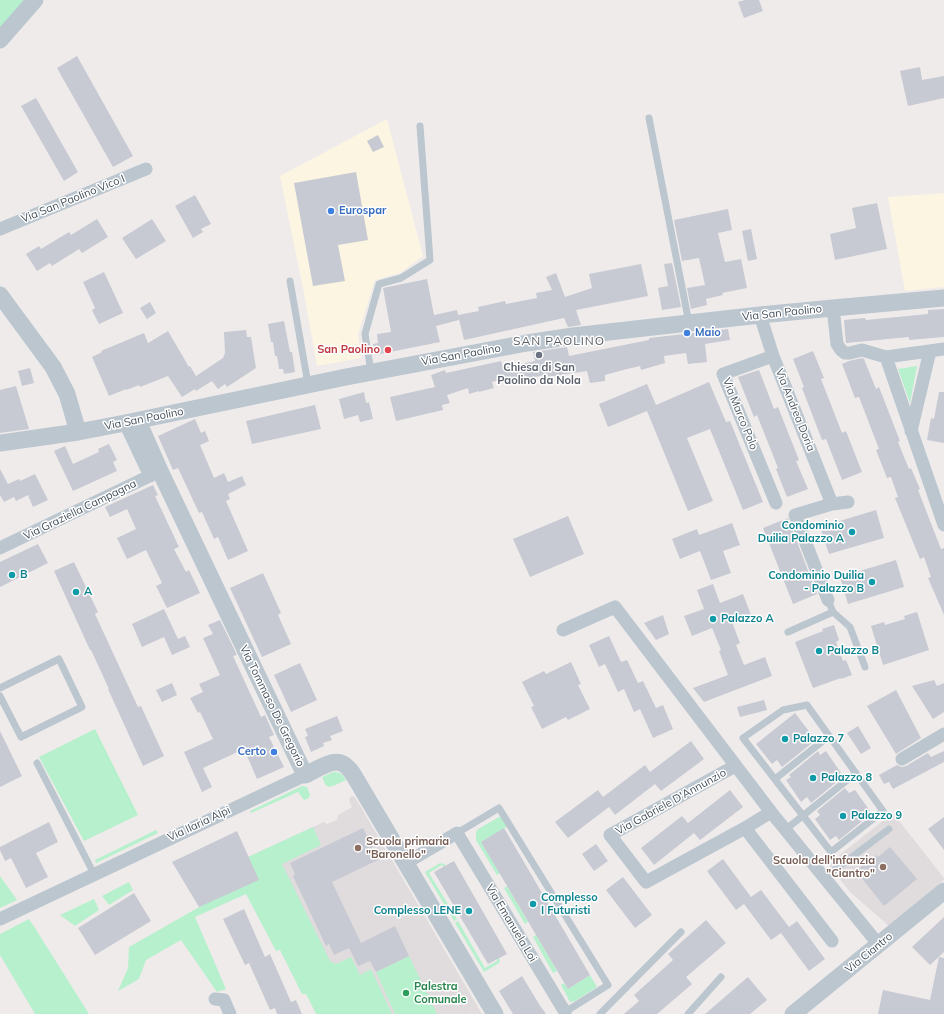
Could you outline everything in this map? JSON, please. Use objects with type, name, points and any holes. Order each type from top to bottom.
[{"type":"street","points":[[0,40],[35,0]]},
{"type":"street","name":"Via San Paolino Vico I","points":[[0,229],[146,169]]},
{"type":"street","points":[[0,294],[53,367],[67,394],[78,432]]},
{"type":"street","name":"Via San Paolino","points":[[0,443],[78,432],[371,372],[573,336],[760,315],[944,298]]},
{"type":"street","points":[[833,308],[838,344],[841,350],[845,353],[862,350],[886,357],[944,350]]},
{"type":"street","name":"Via Andrea Doria","points":[[760,315],[773,356],[832,504]]},
{"type":"street","points":[[911,432],[930,351]]},
{"type":"street","name":"Via Marco Polo","points":[[773,356],[723,374],[776,503]]},
{"type":"street","points":[[886,357],[944,525]]},
{"type":"street","name":"Via Tommaso De Gregorio","points":[[131,422],[155,474],[305,775],[329,763],[340,762],[353,774],[495,1014]]},
{"type":"street","name":"Via Graziella Campagna","points":[[0,548],[155,474]]},
{"type":"street","points":[[830,606],[795,515],[832,504],[848,502]]},
{"type":"street","name":"Via Gabriele D'Annunzio","points":[[563,630],[615,607],[735,766],[878,945]]},
{"type":"street","points":[[902,759],[944,734]]},
{"type":"street","name":"Via Gabriele D'Annunzio","points":[[735,766],[610,835],[646,882],[745,828],[771,812]]},
{"type":"street","name":"Via Ilaria Alpi","points":[[0,919],[305,775]]},
{"type":"street","points":[[745,828],[832,941]]},
{"type":"street","points":[[406,863],[457,833]]},
{"type":"street","name":"Via Emanuela Loi","points":[[457,833],[565,1012]]},
{"type":"street","name":"Via Ciantro","points":[[794,1014],[944,892]]},
{"type":"street","points":[[215,999],[224,1000],[230,1014]]},
{"type":"lane","points":[[649,118],[689,323]]},
{"type":"lane","points":[[371,372],[365,334],[379,284],[401,278],[430,260],[420,126]]},
{"type":"lane","points":[[290,281],[308,385]]},
{"type":"lane","points":[[788,632],[830,606],[850,627],[865,668]]},
{"type":"lane","points":[[0,688],[59,659],[82,707],[21,737],[0,696]]},
{"type":"lane","points":[[807,705],[829,736],[883,811],[831,852],[743,738],[783,710],[807,705]]},
{"type":"lane","points":[[775,779],[829,736]]},
{"type":"lane","points":[[38,764],[94,874]]},
{"type":"lane","points":[[785,830],[856,774]]},
{"type":"lane","points":[[457,833],[500,808],[608,985],[565,1012]]},
{"type":"lane","points":[[824,878],[889,829]]},
{"type":"lane","points":[[600,1014],[681,932]]},
{"type":"lane","points":[[688,1014],[721,977]]},
{"type":"shaded area","points":[[387,119],[423,256],[400,273],[375,280],[358,334],[361,358],[317,366],[280,176]]},
{"type":"shaded area","points":[[944,193],[944,287],[905,291],[888,197]]},
{"type":"shaded area","points":[[351,796],[355,797],[482,1014],[321,1014],[248,857],[324,822],[327,824],[337,820],[338,815],[352,807],[349,800]]},
{"type":"shaded area","name":"Scuola dell'infanzia \"Ciantro\"","points":[[893,813],[944,878],[944,880],[889,926],[850,892],[828,864]]},
{"type":"green space","points":[[0,0],[27,0],[0,31]]},
{"type":"green space","points":[[917,366],[910,403],[898,369]]},
{"type":"green space","points":[[95,729],[138,815],[84,841],[39,757]]},
{"type":"green space","points":[[333,772],[338,772],[346,780],[328,787],[322,777]]},
{"type":"green space","points":[[302,786],[307,787],[310,795],[309,798],[304,800],[298,792],[251,813],[250,811]]},
{"type":"green space","points":[[501,816],[508,826],[481,842],[500,873],[497,875],[476,840],[476,832],[478,829]]},
{"type":"green space","points":[[313,827],[321,845],[282,864],[330,961],[336,964],[351,957],[360,975],[371,969],[392,1014],[316,1014],[306,994],[302,994],[280,950],[276,951],[246,894],[195,917],[226,989],[217,992],[181,940],[146,960],[139,979],[118,991],[128,968],[129,947],[208,902],[248,857]]},
{"type":"green space","points":[[156,830],[158,833],[96,863],[95,860]]},
{"type":"green space","points":[[440,863],[446,866],[444,867],[442,865],[429,873],[457,919],[454,921],[425,872]]},
{"type":"green space","points":[[0,876],[17,900],[0,908]]},
{"type":"green space","points":[[129,882],[133,890],[109,905],[102,896]]},
{"type":"green space","points":[[507,886],[528,922],[525,924],[504,888]]},
{"type":"green space","points":[[94,899],[99,910],[75,926],[60,915]]},
{"type":"green space","points":[[29,919],[89,1014],[35,1014],[0,955],[0,934]]},
{"type":"green space","points":[[458,921],[485,968],[497,961],[499,958],[499,963],[484,972],[455,923]]},
{"type":"green space","points":[[536,935],[557,971],[553,973],[533,937]]},
{"type":"green space","name":"Palestra Comunale","points":[[409,956],[437,1014],[395,1014],[376,972]]},
{"type":"green space","points":[[590,975],[597,987],[575,1001],[570,1002],[561,985],[564,983],[568,989]]},
{"type":"building","points":[[745,0],[759,0],[763,11],[744,18],[738,2]]},
{"type":"building","points":[[77,56],[133,156],[113,167],[57,68]]},
{"type":"building","points":[[920,67],[922,80],[944,76],[944,98],[908,106],[900,71]]},
{"type":"building","points":[[36,98],[78,172],[64,181],[21,106]]},
{"type":"building","points":[[378,135],[384,147],[373,152],[367,141]]},
{"type":"building","name":"Eurospar","points":[[356,172],[368,240],[338,245],[345,281],[313,286],[294,183]]},
{"type":"building","points":[[195,195],[211,224],[201,229],[203,232],[193,238],[175,206]]},
{"type":"building","points":[[877,203],[887,249],[835,260],[830,234],[856,228],[852,208]]},
{"type":"building","points":[[728,209],[732,230],[718,233],[725,262],[741,259],[747,288],[722,293],[723,295],[706,299],[707,305],[691,309],[687,288],[705,285],[699,258],[682,261],[674,220]]},
{"type":"building","points":[[97,219],[108,237],[82,253],[79,249],[52,266],[50,263],[37,271],[26,254],[39,246],[41,249],[69,232],[71,235]]},
{"type":"building","points":[[152,219],[166,241],[136,259],[122,238]]},
{"type":"building","points":[[751,229],[757,259],[748,261],[742,231]]},
{"type":"building","points":[[672,263],[681,307],[662,310],[658,288],[668,286],[664,264]]},
{"type":"building","points":[[641,264],[648,296],[576,310],[581,325],[568,327],[564,318],[464,340],[458,315],[479,311],[478,307],[505,301],[506,304],[537,298],[536,293],[552,290],[546,277],[556,273],[565,297],[592,288],[589,274]]},
{"type":"building","points":[[104,272],[123,313],[99,324],[92,310],[95,308],[83,282]]},
{"type":"building","points":[[427,279],[434,315],[457,310],[459,320],[436,326],[440,342],[375,355],[373,344],[378,343],[377,334],[391,332],[383,288]]},
{"type":"building","points":[[150,302],[156,313],[147,319],[140,308]]},
{"type":"building","points":[[944,309],[944,337],[909,340],[909,337],[846,343],[844,320],[865,318],[866,320],[928,314],[928,310]]},
{"type":"building","points":[[284,321],[290,352],[292,352],[295,372],[284,374],[283,369],[279,369],[273,342],[271,342],[268,324]]},
{"type":"building","points":[[728,329],[730,340],[705,344],[707,362],[688,364],[686,353],[664,356],[665,363],[641,370],[640,366],[623,370],[605,375],[605,381],[590,383],[587,371],[548,377],[548,374],[527,379],[526,376],[506,379],[492,382],[494,388],[469,394],[468,388],[447,395],[450,403],[442,405],[443,410],[396,421],[390,397],[435,387],[431,375],[445,370],[446,373],[501,361],[503,368],[535,361],[533,352],[567,347],[569,356],[649,340],[649,338]]},
{"type":"building","points":[[246,330],[247,337],[251,337],[256,368],[227,387],[225,384],[218,389],[212,381],[196,391],[195,389],[182,397],[168,376],[140,387],[139,385],[109,396],[92,357],[102,352],[101,351],[144,333],[148,343],[168,331],[196,376],[223,358],[225,353],[224,332]]},
{"type":"building","points":[[813,351],[824,378],[821,379],[842,433],[846,431],[862,472],[842,480],[826,439],[822,440],[802,388],[804,387],[793,359]]},
{"type":"building","points":[[862,358],[864,359],[876,389],[879,387],[900,441],[898,442],[909,469],[911,468],[920,489],[918,490],[941,549],[944,548],[944,615],[928,578],[931,577],[924,557],[920,559],[895,498],[898,497],[891,477],[887,478],[876,450],[879,449],[859,397],[855,398],[842,364]]},
{"type":"building","points":[[30,368],[34,383],[22,386],[18,371]]},
{"type":"building","points":[[759,370],[774,409],[778,407],[799,460],[796,461],[808,489],[787,497],[776,469],[778,468],[757,415],[754,417],[738,377]]},
{"type":"building","points":[[709,382],[726,422],[730,421],[763,502],[743,510],[710,429],[687,438],[713,501],[688,511],[647,411],[608,427],[599,404],[647,384],[656,405]]},
{"type":"building","points":[[16,386],[29,429],[0,433],[0,390]]},
{"type":"building","points":[[364,392],[366,403],[369,402],[373,419],[360,422],[358,415],[344,419],[339,399]]},
{"type":"building","points":[[939,392],[944,392],[944,443],[927,440],[931,418],[934,419]]},
{"type":"building","points":[[315,405],[321,429],[252,444],[246,421]]},
{"type":"building","points":[[195,419],[201,433],[205,431],[209,441],[200,445],[214,478],[224,473],[228,482],[242,476],[246,485],[228,494],[230,499],[226,501],[248,551],[228,560],[218,537],[214,539],[202,512],[199,513],[178,468],[173,470],[158,436]]},
{"type":"building","points":[[109,444],[117,460],[113,462],[117,471],[73,491],[54,451],[65,446],[73,464],[99,452],[98,449]]},
{"type":"building","points":[[0,469],[8,484],[19,479],[20,481],[35,474],[48,500],[33,507],[28,495],[16,501],[14,497],[4,502],[0,495]]},
{"type":"building","points":[[153,485],[158,495],[155,496],[179,547],[174,549],[186,572],[189,570],[200,593],[167,608],[156,586],[162,583],[146,550],[127,559],[117,538],[136,529],[127,509],[110,517],[105,507]]},
{"type":"building","name":"Condominio Duilia Palazzo A","points":[[876,510],[884,538],[829,554],[820,527]]},
{"type":"building","points":[[568,516],[584,554],[530,577],[513,539]]},
{"type":"building","points":[[788,518],[817,594],[793,604],[763,528]]},
{"type":"building","points":[[732,523],[740,545],[723,551],[731,573],[711,580],[700,551],[680,559],[672,539],[697,529],[699,535]]},
{"type":"building","name":"B","points":[[38,544],[48,563],[0,587],[0,562]]},
{"type":"building","name":"Condominio Duilia - Palazzo B","points":[[896,560],[904,587],[848,604],[840,577]]},
{"type":"building","points":[[74,562],[98,612],[95,614],[138,707],[141,706],[164,756],[143,766],[54,571]]},
{"type":"building","points":[[263,573],[281,613],[278,615],[291,644],[262,657],[230,588]]},
{"type":"building","points":[[713,584],[720,603],[743,594],[751,615],[732,622],[740,643],[736,645],[744,665],[765,657],[772,676],[704,702],[693,688],[728,675],[719,651],[721,650],[712,628],[692,636],[684,616],[704,609],[697,590]]},
{"type":"building","points":[[164,609],[178,639],[185,636],[190,647],[172,655],[164,637],[142,647],[132,624]]},
{"type":"building","points":[[917,612],[929,650],[883,665],[871,626],[884,622],[885,625],[905,619],[904,616]]},
{"type":"building","points":[[663,615],[669,634],[656,640],[644,623]]},
{"type":"building","points":[[220,620],[237,655],[233,656],[261,717],[265,715],[274,735],[269,737],[284,767],[257,779],[244,749],[203,768],[212,787],[202,792],[184,752],[213,739],[200,712],[198,713],[190,698],[203,692],[199,684],[220,675],[203,638],[213,634],[208,625]]},
{"type":"building","name":"Palazzo B","points":[[834,625],[839,640],[836,642],[843,661],[846,660],[852,675],[813,688],[795,642]]},
{"type":"building","points":[[609,636],[621,662],[627,660],[638,683],[643,681],[656,708],[663,705],[673,729],[653,738],[640,709],[634,712],[624,689],[618,692],[605,664],[599,667],[589,645]]},
{"type":"building","points":[[571,662],[581,684],[578,685],[590,709],[568,720],[566,717],[542,729],[531,707],[534,706],[522,682],[544,671],[546,674]]},
{"type":"building","points":[[300,663],[317,700],[291,712],[274,675]]},
{"type":"building","points":[[934,680],[937,686],[944,683],[944,712],[933,719],[912,686]]},
{"type":"building","points":[[172,683],[177,695],[162,702],[156,690]]},
{"type":"building","points":[[896,690],[921,738],[896,754],[867,706]]},
{"type":"building","points":[[764,700],[767,710],[740,717],[737,707]]},
{"type":"building","name":"Palazzo 7","points":[[795,713],[811,734],[807,737],[812,743],[782,767],[777,760],[772,764],[756,744]]},
{"type":"building","points":[[337,716],[343,731],[330,736],[332,740],[323,743],[324,746],[311,752],[305,737],[308,736],[305,729]]},
{"type":"building","points":[[858,726],[871,748],[861,754],[847,733]]},
{"type":"building","points":[[0,731],[22,776],[0,787]]},
{"type":"building","points":[[691,741],[704,759],[661,791],[655,784],[615,815],[609,807],[568,838],[555,822],[598,790],[603,797],[645,765],[650,772]]},
{"type":"building","name":"Palazzo 8","points":[[818,751],[820,755],[826,751],[841,773],[836,776],[839,780],[811,803],[807,797],[801,802],[786,780],[791,777],[789,775]]},
{"type":"building","points":[[944,751],[944,762],[893,789],[889,782],[884,784],[879,775],[897,765],[902,767],[906,766],[928,753],[931,757]]},
{"type":"building","name":"Palazzo 9","points":[[845,788],[849,793],[855,790],[870,811],[866,815],[867,817],[839,840],[836,836],[830,840],[815,819],[820,815],[817,811]]},
{"type":"building","points":[[730,790],[743,807],[700,840],[694,833],[654,865],[641,848],[682,816],[688,823]]},
{"type":"building","points":[[944,817],[944,850],[928,829]]},
{"type":"building","points":[[49,822],[58,842],[36,853],[48,877],[26,888],[11,858],[5,861],[0,847]]},
{"type":"building","points":[[363,828],[378,860],[332,882],[361,943],[395,926],[409,956],[376,972],[370,961],[358,966],[349,948],[334,955],[329,944],[326,946],[293,876],[295,874],[290,863]]},
{"type":"building","name":"Complesso I Futuristi","points":[[504,828],[590,975],[568,989],[481,842]]},
{"type":"building","points":[[237,831],[259,880],[199,907],[172,862]]},
{"type":"building","points":[[596,844],[608,861],[594,871],[582,854]]},
{"type":"building","points":[[890,847],[917,879],[884,906],[856,871],[876,855],[878,857]]},
{"type":"building","points":[[723,859],[751,897],[761,890],[789,927],[797,921],[825,959],[809,971],[781,933],[771,940],[744,904],[736,910],[707,871]]},
{"type":"building","name":"Complesso LENE","points":[[454,861],[507,954],[488,964],[434,872]]},
{"type":"building","points":[[623,877],[652,915],[635,928],[606,890]]},
{"type":"building","points":[[134,893],[151,921],[95,955],[78,928]]},
{"type":"building","points":[[244,909],[265,957],[270,954],[291,1002],[296,1000],[302,1014],[277,1014],[275,1008],[270,1010],[249,963],[245,965],[223,919]]},
{"type":"building","points":[[944,917],[944,952],[930,965],[912,947]]},
{"type":"building","points":[[706,920],[726,943],[686,977],[692,984],[657,1014],[624,1014],[639,1001],[634,995],[673,960],[668,954]]},
{"type":"building","points":[[939,957],[944,958],[944,1014],[878,1014],[883,990],[930,1000]]},
{"type":"building","points":[[522,976],[546,1014],[513,1014],[499,991]]},
{"type":"building","points":[[748,977],[767,1000],[750,1014],[705,1014]]},
{"type":"place","name":"Eurospar","points":[[331,211]]},
{"type":"place","name":"Maio","points":[[687,333]]},
{"type":"place","name":"San Paolino","points":[[388,350]]},
{"type":"place","name":"Chiesa di San Paolino da Nola","points":[[539,355]]},
{"type":"place","name":"Condominio Duilia Palazzo A","points":[[852,532]]},
{"type":"place","name":"B","points":[[12,575]]},
{"type":"place","name":"Condominio Duilia - Palazzo B","points":[[872,582]]},
{"type":"place","name":"A","points":[[76,592]]},
{"type":"place","name":"Palazzo A","points":[[713,619]]},
{"type":"place","name":"Palazzo B","points":[[819,651]]},
{"type":"place","name":"Palazzo 7","points":[[785,739]]},
{"type":"place","name":"Certo","points":[[274,752]]},
{"type":"place","name":"Palazzo 8","points":[[813,778]]},
{"type":"place","name":"Palazzo 9","points":[[843,816]]},
{"type":"place","name":"Scuola primaria \"Baronello\"","points":[[358,848]]},
{"type":"place","name":"Scuola dell'infanzia \"Ciantro\"","points":[[883,867]]},
{"type":"place","name":"Complesso I Futuristi","points":[[533,904]]},
{"type":"place","name":"Complesso LENE","points":[[469,911]]},
{"type":"place","name":"Palestra Comunale","points":[[406,993]]},
{"type":"district","name":"SAN PAOLINO","points":[[559,341]]}]
